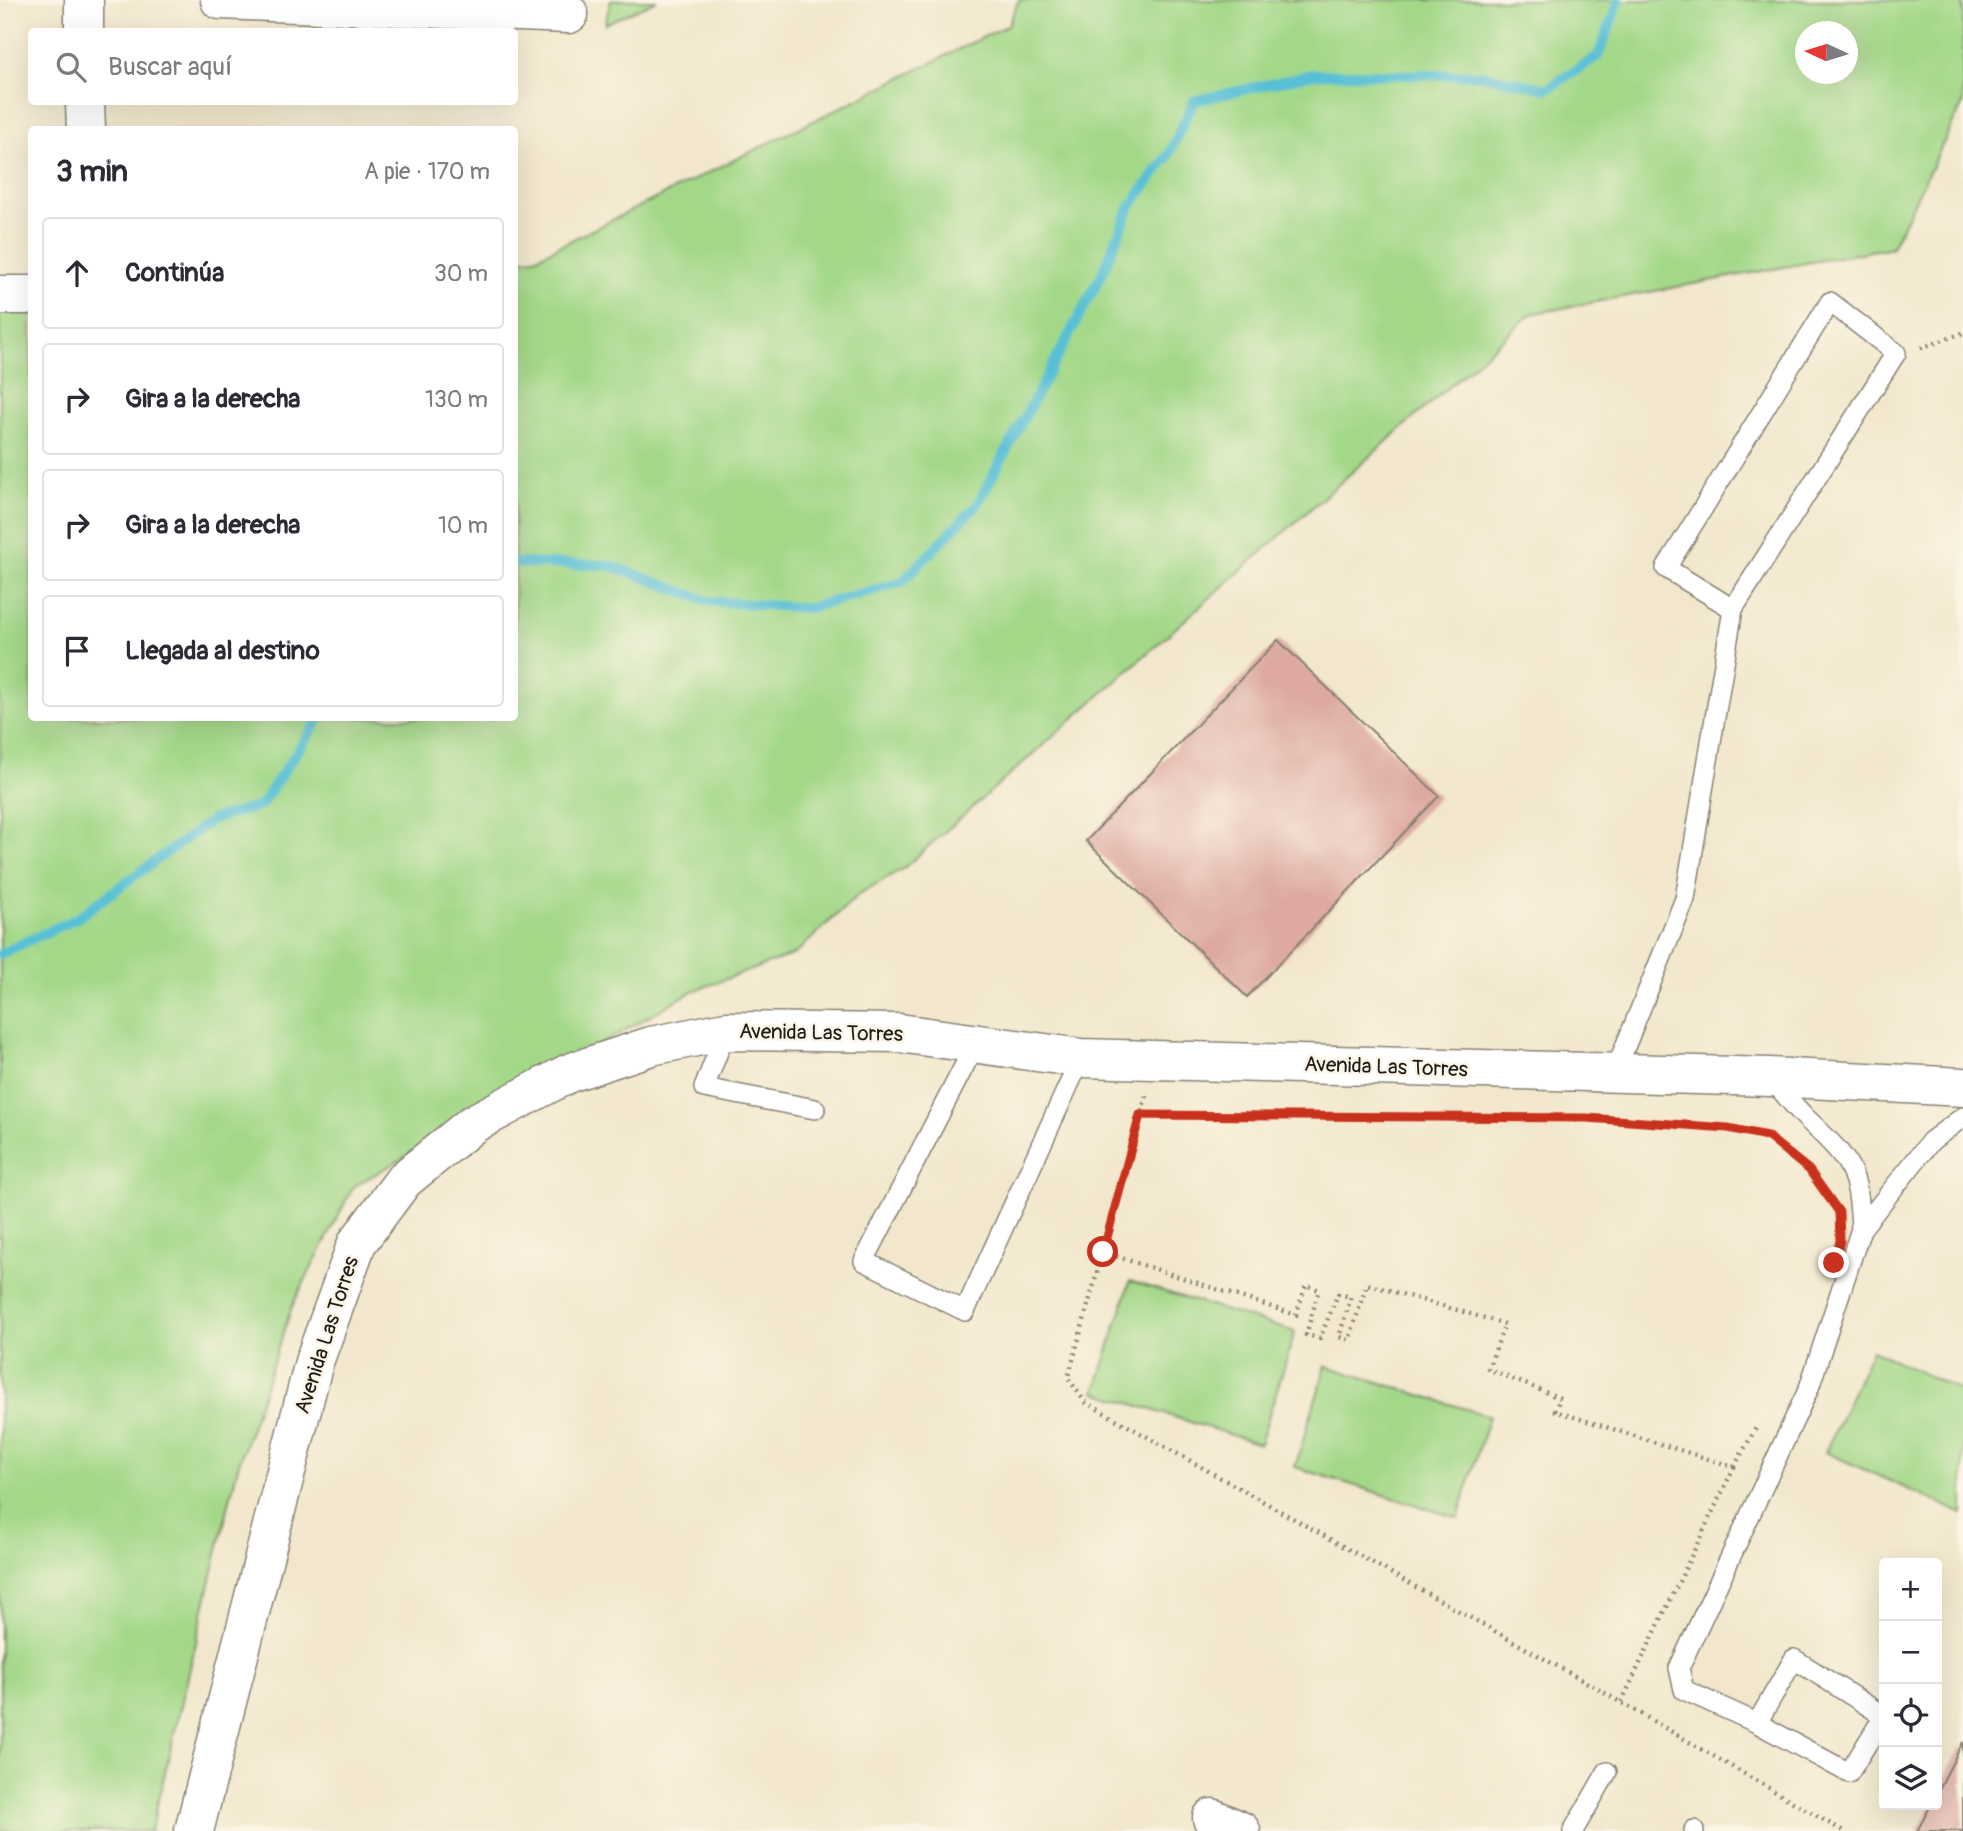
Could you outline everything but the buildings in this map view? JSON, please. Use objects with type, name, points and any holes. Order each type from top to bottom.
[{"type":"street","points":[[84,0],[84,28]]},
{"type":"street","points":[[220,0],[569,14]]},
{"type":"street","points":[[85,105],[86,126]]},
{"type":"street","points":[[0,295],[28,295]]},
{"type":"street","name":"Avenida Las Torres","points":[[194,1831],[314,1362],[357,1243],[404,1180],[473,1124],[569,1073],[652,1046],[726,1031],[899,1033],[1081,1058],[1770,1077],[1963,1087]]},
{"type":"lane","points":[[1614,1074],[1685,899],[1733,609],[1896,352],[1830,302],[1666,568],[1733,609]]},
{"type":"lane","points":[[726,1031],[704,1088],[815,1110]]},
{"type":"lane","points":[[975,1045],[864,1261],[965,1311],[1081,1058]]},
{"type":"lane","points":[[1757,1723],[1794,1659],[1884,1716],[1849,1773],[1757,1723],[1684,1690],[1679,1668],[1809,1388],[1861,1229],[1860,1196],[1853,1172],[1836,1144],[1806,1118],[1770,1077]]},
{"type":"lane","points":[[1861,1229],[1931,1141],[1963,1117]]},
{"type":"lane","points":[[1573,1831],[1607,1772]]},
{"type":"path","points":[[1896,352],[1935,346],[1963,333]]},
{"type":"path","points":[[1147,1092],[1068,1378],[1085,1402],[1843,1831]]},
{"type":"path","points":[[1140,1115],[1587,1118],[1728,1128],[1767,1136],[1785,1148],[1809,1170],[1829,1196]]},
{"type":"path","points":[[1103,1252],[1296,1315],[1306,1285],[1320,1290],[1306,1335],[1320,1338],[1338,1294],[1351,1297],[1339,1337],[1349,1340],[1367,1284],[1505,1324],[1488,1370],[1560,1398],[1555,1411],[1734,1467]]},
{"type":"path","points":[[1621,1703],[1734,1467],[1762,1418]]},
{"type":"green space","points":[[611,0],[657,0],[605,24]]},
{"type":"green space","points":[[1019,0],[1963,0],[1963,103],[1892,247],[1531,314],[904,868],[859,894],[795,954],[693,991],[353,1187],[293,1304],[238,1466],[151,1831],[0,1831],[0,312],[28,311],[28,721],[518,721],[518,260],[535,258],[1008,25]]},
{"type":"green space","points":[[1130,1281],[1295,1332],[1260,1444],[1095,1392]]},
{"type":"green space","points":[[1872,1350],[1963,1392],[1963,1514],[1825,1452]]},
{"type":"green space","points":[[1326,1366],[1489,1416],[1458,1518],[1295,1467]]},
{"type":"waterway","points":[[518,563],[609,565],[708,601],[809,608],[902,582],[977,505],[1102,274],[1130,207],[1168,156],[1194,101],[1313,74],[1482,75],[1547,89],[1598,56],[1619,0]]},
{"type":"waterway","points":[[0,954],[77,918],[213,819],[260,806],[318,721]]},
{"type":"route","points":[[1103,1252],[1140,1115],[1587,1118],[1728,1128],[1767,1136],[1809,1170],[1839,1212],[1840,1241],[1834,1263]]}]
